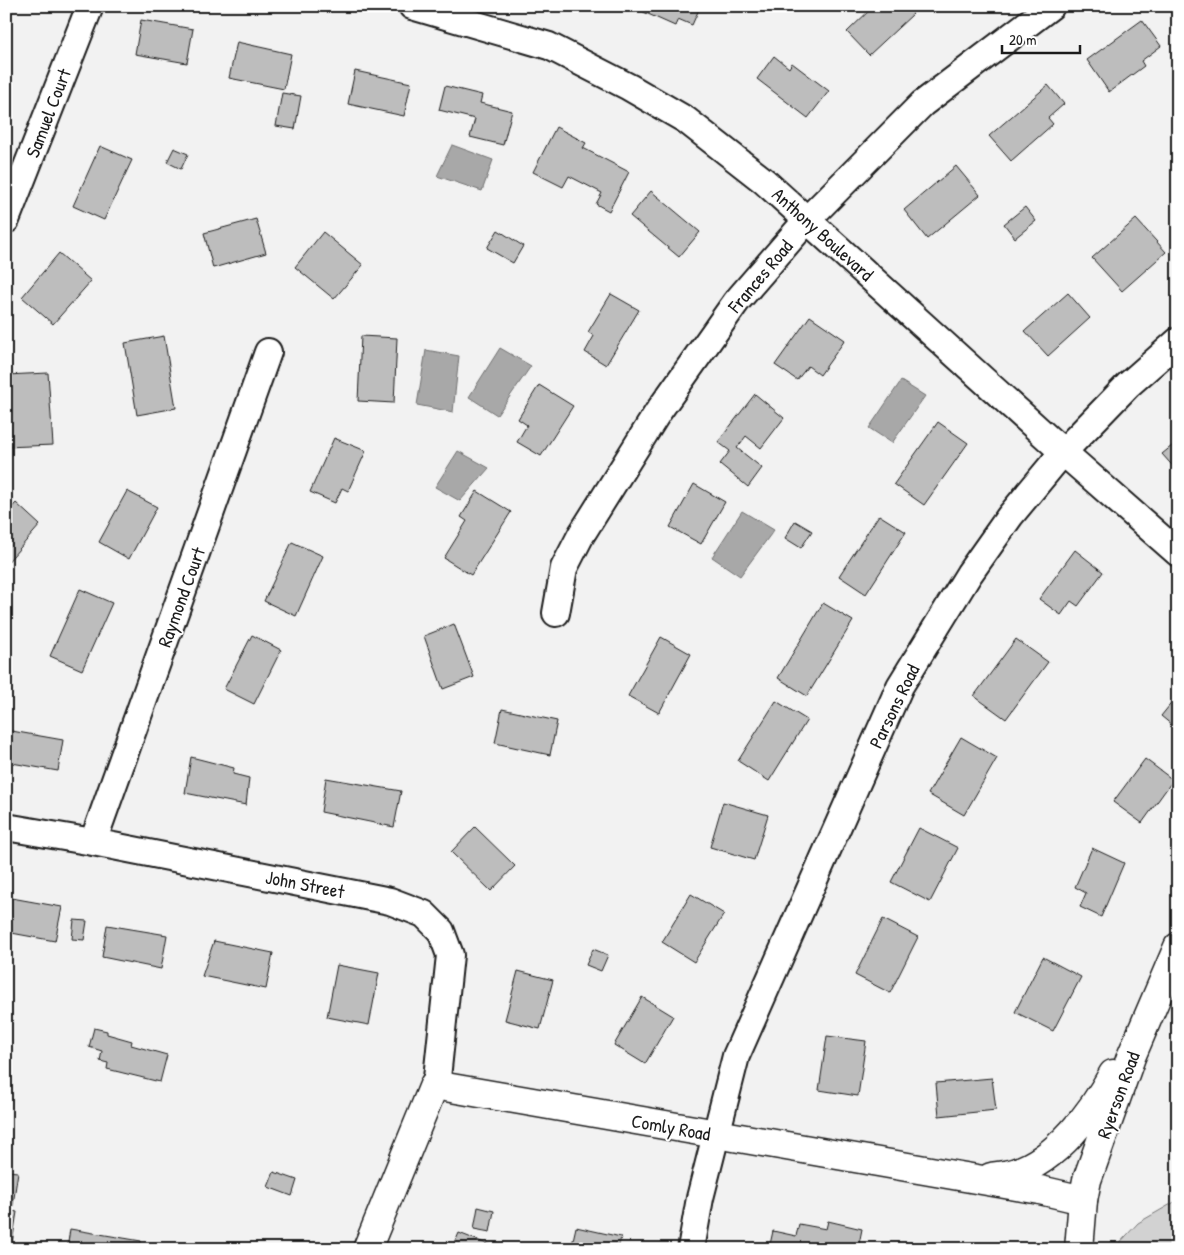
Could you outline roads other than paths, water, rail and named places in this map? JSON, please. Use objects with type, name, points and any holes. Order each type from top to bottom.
[{"type":"main road","name":"Ryerson Road","points":[[1079,1249],[1083,1200],[1087,1180],[1127,1067],[1178,947]]},
{"type":"main road","points":[[980,1180],[1014,1173],[1031,1165],[1067,1138],[1101,1095],[1161,987]]},
{"type":"main road","name":"Comly Road","points":[[434,1085],[1040,1190],[1083,1200]]},
{"type":"main road","points":[[367,1249],[434,1085]]},
{"type":"street","name":"Samuel Court","points":[[6,220],[90,6]]},
{"type":"street","name":"Anthony Boulevard","points":[[412,6],[549,46],[629,87],[686,120],[764,181],[1063,452],[1178,552]]},
{"type":"street","name":"Frances Road","points":[[556,613],[564,568],[577,543],[658,412],[736,302],[807,220],[922,104],[1050,6]]},
{"type":"street","name":"Parsons Road","points":[[691,1249],[700,1198],[736,1056],[900,686],[969,574],[1010,516],[1063,452],[1128,385],[1178,341]]},
{"type":"street","name":"Raymond Court","points":[[93,842],[268,352]]},
{"type":"street","name":"John Street","points":[[6,827],[93,842],[390,901],[424,914],[441,931],[450,955],[437,1078],[434,1085]]}]
